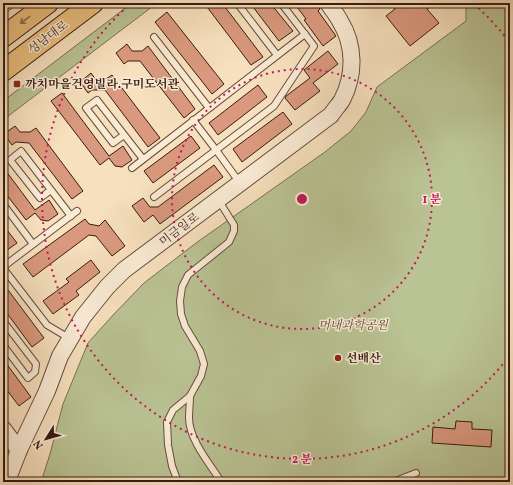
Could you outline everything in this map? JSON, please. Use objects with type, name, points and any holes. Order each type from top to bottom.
[{"type":"main road","points":[[3,37],[48,3]]},
{"type":"main road","name":"성남대로","points":[[3,71],[93,3]]},
{"type":"street","name":"미금일로","points":[[6,482],[19,450],[47,391],[60,356],[97,299],[124,270],[331,115],[341,101],[348,86],[352,69],[351,52],[341,21],[328,3]]},
{"type":"street","points":[[3,429],[19,450]]},
{"type":"lane","points":[[237,3],[277,55]]},
{"type":"lane","points":[[154,196],[274,106],[314,46],[281,3]]},
{"type":"lane","points":[[132,168],[305,34]]},
{"type":"lane","points":[[154,38],[209,108]]},
{"type":"lane","points":[[124,135],[113,143],[86,108],[97,100],[143,159]]},
{"type":"lane","points":[[193,120],[240,183]]},
{"type":"lane","points":[[51,190],[40,198],[10,160],[22,151],[71,216]]},
{"type":"lane","points":[[178,482],[172,466],[166,422],[172,410],[190,396],[202,376],[204,364],[200,351],[185,326],[181,314],[180,301],[182,287],[188,275],[229,242],[234,231],[234,225],[218,199]]},
{"type":"lane","points":[[3,204],[34,244]]},
{"type":"lane","points":[[70,339],[47,325],[3,267],[77,211]]},
{"type":"lane","points":[[3,321],[36,364],[35,372],[28,378],[3,345]]},
{"type":"lane","points":[[190,396],[189,420],[193,435],[220,480]]},
{"type":"lane","points":[[393,482],[416,473]]},
{"type":"green space","points":[[3,3],[19,3],[3,15]]},
{"type":"green space","points":[[132,3],[157,3],[3,120],[3,101]]},
{"type":"green space","name":"머내과학공원","points":[[466,3],[510,3],[510,482],[41,482],[63,404],[88,343],[144,283],[196,243],[325,152],[351,131],[366,112],[377,87],[466,21]]},
{"type":"building","points":[[204,3],[222,3],[263,57],[251,65]]},
{"type":"building","points":[[250,3],[270,3],[293,31],[279,41]]},
{"type":"building","points":[[294,3],[315,3],[320,9],[318,11],[336,36],[323,46],[304,20],[306,19]]},
{"type":"building","points":[[390,3],[436,3],[427,9],[439,23],[410,46],[386,16],[395,9]]},
{"type":"building","points":[[167,12],[224,84],[212,94],[155,22]]},
{"type":"building","points":[[127,44],[132,51],[142,51],[148,46],[195,109],[184,118],[140,61],[128,61],[124,64],[116,53]]},
{"type":"building","points":[[328,51],[338,64],[313,83],[320,91],[295,110],[285,98],[286,96],[310,78],[304,70]]},
{"type":"building","points":[[91,73],[96,80],[106,79],[112,75],[160,138],[148,147],[105,90],[92,90],[88,93],[80,82]]},
{"type":"building","points":[[258,85],[267,97],[218,135],[209,123]]},
{"type":"building","points":[[62,93],[109,156],[123,146],[132,160],[122,167],[115,166],[109,158],[100,165],[51,101]]},
{"type":"building","points":[[283,112],[292,124],[242,162],[233,149]]},
{"type":"building","points":[[15,126],[20,132],[30,132],[36,128],[83,191],[72,199],[29,143],[16,142],[12,145],[4,134]]},
{"type":"building","points":[[191,136],[200,148],[153,183],[144,171]]},
{"type":"building","points":[[214,165],[223,177],[160,224],[153,215],[144,222],[132,206],[143,198],[150,207],[158,207]]},
{"type":"building","points":[[3,167],[35,210],[49,200],[58,214],[48,221],[41,220],[35,213],[26,220],[3,190]]},
{"type":"building","points":[[85,219],[89,224],[99,226],[105,220],[125,246],[112,256],[96,236],[89,235],[33,277],[23,264]]},
{"type":"building","points":[[3,225],[17,243],[3,253]]},
{"type":"building","points":[[91,260],[100,272],[76,291],[79,295],[53,314],[43,301],[69,282],[66,279]]},
{"type":"building","points":[[8,290],[44,338],[32,347],[3,308],[3,294]]},
{"type":"building","points":[[3,359],[31,397],[19,406],[3,385]]},
{"type":"building","points":[[456,421],[472,422],[472,429],[492,430],[491,447],[432,443],[433,427],[455,429]]},
{"type":"building","points":[[3,445],[8,452],[3,465]]},
{"type":"place","name":"까치마을건영빌라.구미도서관","points":[[17,84]]},
{"type":"place","name":"선배산","points":[[338,358]]}]
